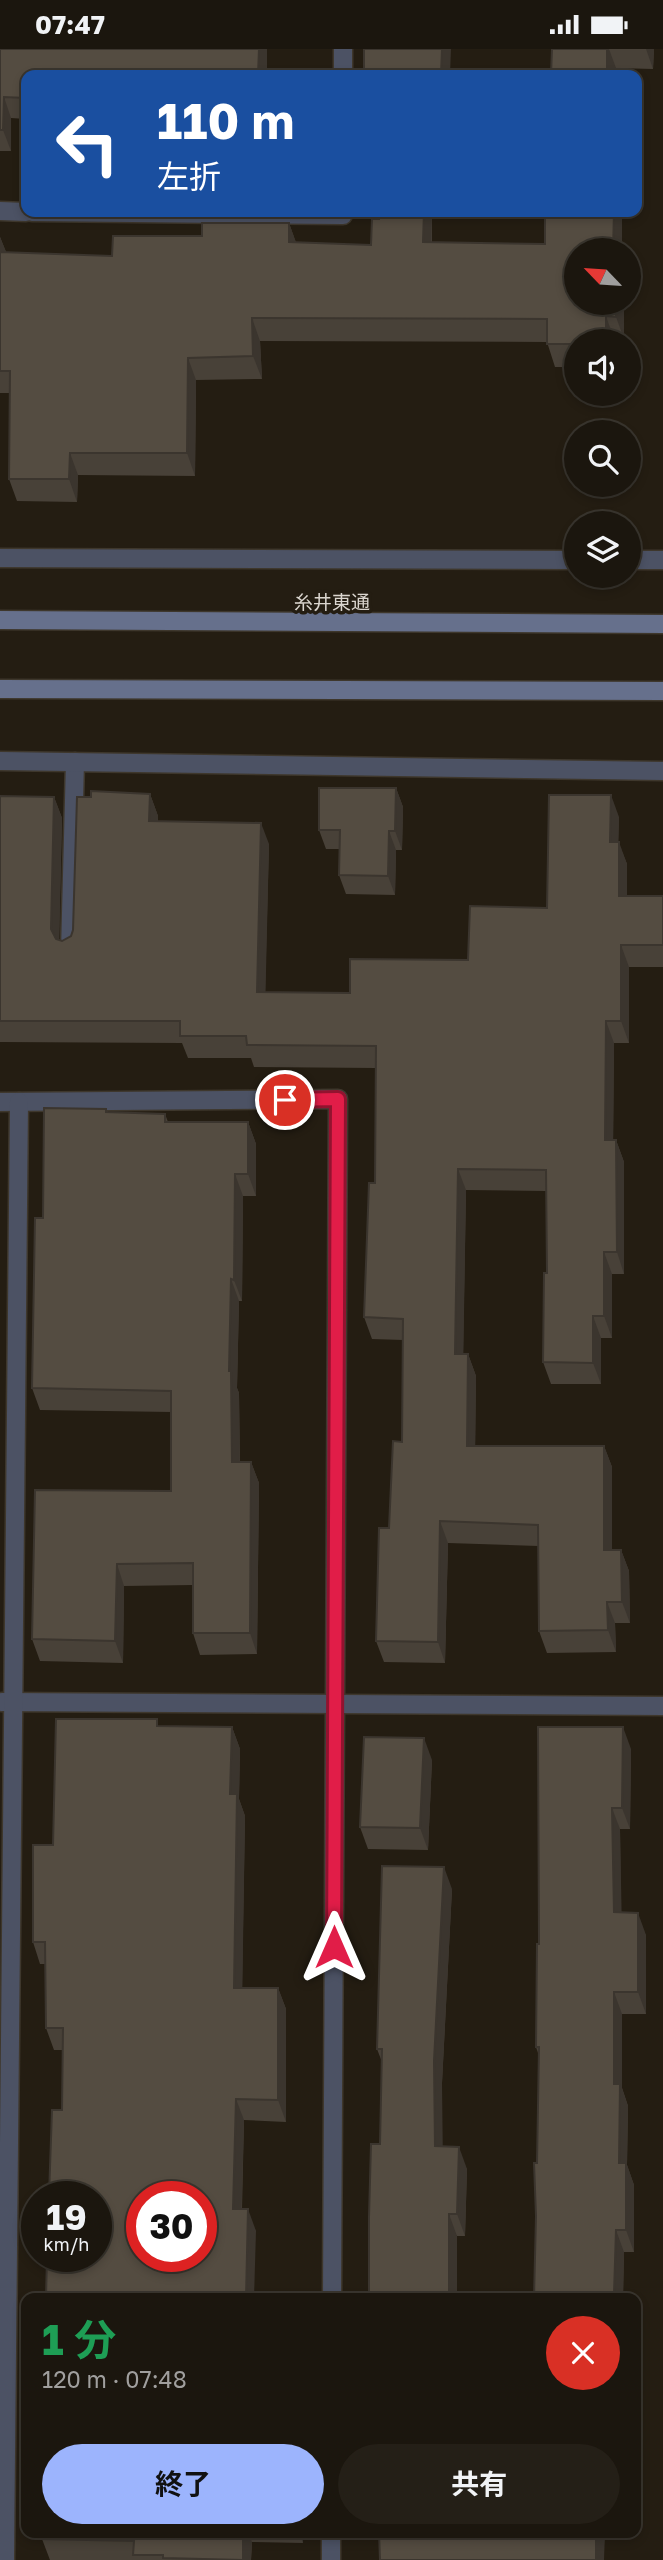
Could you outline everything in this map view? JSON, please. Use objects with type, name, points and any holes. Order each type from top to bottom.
[{"type":"street","points":[[343,49],[343,70]]},
{"type":"street","points":[[0,211],[21,212]]},
{"type":"street","points":[[0,558],[564,560]]},
{"type":"street","points":[[641,560],[663,560]]},
{"type":"street","name":"糸井東通","points":[[0,620],[663,624]]},
{"type":"street","points":[[0,689],[663,691]]},
{"type":"street","points":[[0,761],[663,771]]},
{"type":"street","points":[[70,951],[75,762]]},
{"type":"street","points":[[0,1102],[338,1099],[332,2293]]},
{"type":"street","points":[[5,2560],[6,1702],[19,1102]]},
{"type":"street","points":[[6,1702],[663,1706]]},
{"type":"street","points":[[331,2538],[331,2560]]},
{"type":"building","points":[[0,49],[259,49],[258,70],[21,70],[21,98],[4,97],[3,130],[0,130]]},
{"type":"building","points":[[364,49],[442,49],[441,70],[364,70]]},
{"type":"building","points":[[552,49],[607,49],[607,70],[551,70]]},
{"type":"building","points":[[424,217],[423,242],[545,244],[545,217],[614,217],[613,238],[564,238],[564,315],[616,315],[616,317],[606,316],[606,329],[564,329],[564,344],[547,344],[547,319],[252,318],[253,356],[188,358],[187,453],[70,453],[69,479],[9,479],[10,371],[0,371],[0,252],[112,256],[113,236],[202,236],[202,223],[289,223],[289,242],[371,245],[372,219]]},
{"type":"building","points":[[319,788],[396,788],[395,831],[389,831],[388,876],[339,875],[340,830],[319,830]]},
{"type":"building","points":[[91,791],[150,794],[149,821],[261,823],[257,992],[350,993],[350,959],[468,960],[470,906],[547,908],[549,795],[611,795],[610,842],[619,842],[619,896],[663,896],[663,945],[621,945],[621,1021],[606,1021],[605,1140],[616,1140],[617,1252],[604,1252],[604,1316],[593,1316],[593,1363],[543,1362],[544,1273],[547,1273],[546,1170],[458,1169],[455,1354],[468,1354],[467,1446],[604,1446],[604,1550],[621,1550],[622,1602],[607,1602],[608,1630],[539,1631],[538,1525],[440,1521],[438,1642],[376,1641],[379,1528],[389,1528],[393,1441],[402,1442],[403,1319],[364,1317],[369,1183],[375,1183],[376,1046],[247,1045],[246,1036],[180,1036],[180,1021],[0,1021],[0,796],[54,797],[51,929],[56,939],[62,941],[71,936],[73,930],[77,797],[91,797]]},
{"type":"building","points":[[44,1108],[165,1114],[165,1122],[248,1122],[248,1174],[235,1174],[234,1280],[231,1279],[229,1371],[232,1462],[251,1462],[250,1633],[193,1633],[193,1563],[117,1564],[115,1641],[32,1639],[35,1490],[171,1491],[171,1391],[32,1388],[35,1218],[43,1218]]},
{"type":"building","points":[[56,1719],[157,1719],[157,1726],[232,1727],[230,1794],[237,1794],[234,1988],[278,1988],[278,2100],[236,2099],[233,2209],[248,2209],[246,2293],[46,2293],[47,2272],[112,2272],[112,2181],[50,2181],[52,2110],[62,2110],[63,2028],[46,2028],[45,1942],[33,1942],[33,1845],[53,1845]]},
{"type":"building","points":[[538,1727],[623,1727],[622,1808],[612,1808],[614,1912],[638,1913],[638,1992],[614,1992],[614,2084],[620,2084],[619,2163],[626,2163],[626,2230],[616,2230],[614,2293],[534,2293],[539,1944]]},
{"type":"building","points":[[364,1737],[424,1738],[420,1828],[360,1827]]},
{"type":"building","points":[[382,1866],[444,1867],[434,2061],[435,2146],[459,2147],[457,2214],[449,2214],[449,2293],[369,2293],[371,2144],[380,2144],[382,2049],[377,2049]]},
{"type":"building","points":[[243,2538],[243,2560],[133,2555],[134,2541],[42,2539]]},
{"type":"building","points":[[379,2538],[596,2538],[596,2560],[380,2560]]},
{"type":"route","points":[[285,1100],[338,1099],[334,1947]]}]
